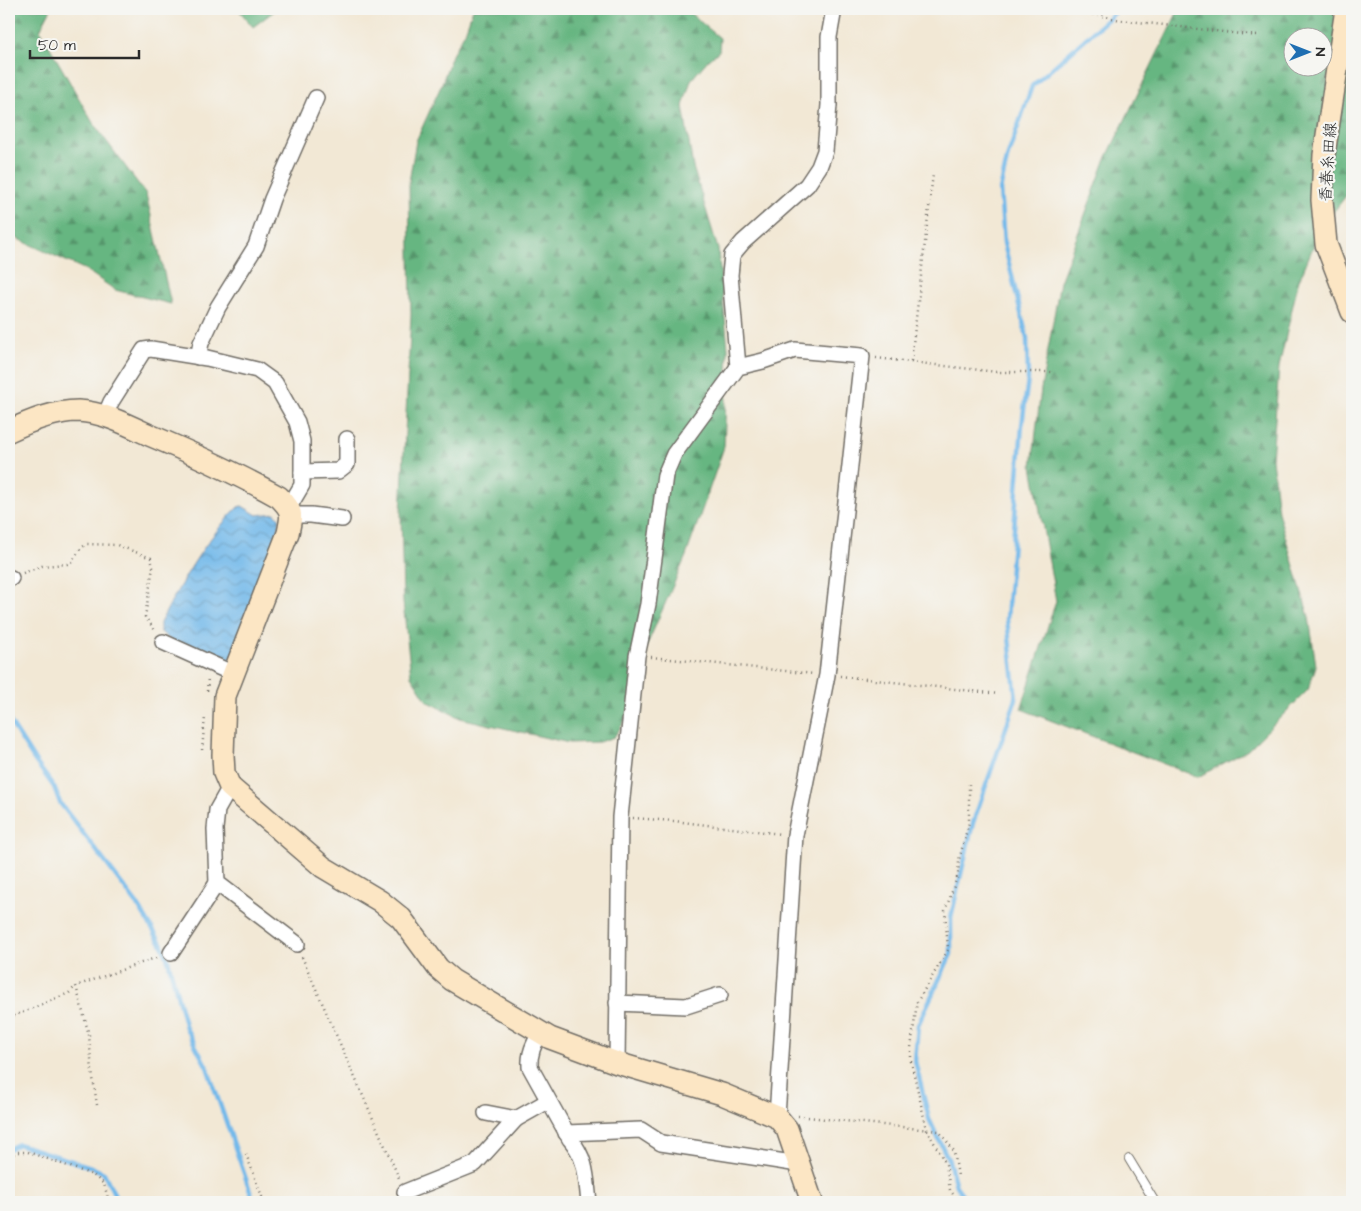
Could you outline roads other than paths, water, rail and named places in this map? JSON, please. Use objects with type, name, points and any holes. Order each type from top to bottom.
[{"type":"street","points":[[738,367],[730,275],[732,255],[743,242],[806,185],[819,167],[825,151],[827,133],[829,36],[834,9]]},
{"type":"street","name":"香春糸田線","points":[[1346,9],[1324,155],[1322,200],[1326,244],[1352,312]]},
{"type":"street","points":[[198,357],[201,343],[218,308],[256,246],[272,199],[316,98]]},
{"type":"street","points":[[105,416],[111,402],[144,350],[151,349],[198,357],[257,370],[275,383],[297,422],[302,441],[302,486],[289,511]]},
{"type":"street","points":[[616,1062],[620,817],[637,656],[648,604],[665,475],[674,454],[738,367],[763,361],[794,350],[862,356],[827,675],[795,835],[779,1120]]},
{"type":"street","points":[[9,431],[28,421],[60,413],[79,411],[105,416],[194,454],[279,497],[289,511],[291,520],[288,533],[226,696],[222,754],[224,773],[230,788],[323,867],[380,901],[401,918],[438,968],[452,980],[550,1038],[616,1062],[722,1094],[779,1120],[787,1129],[812,1202]]},
{"type":"street","points":[[302,472],[338,471],[347,464],[347,439]]},
{"type":"street","points":[[289,511],[342,519]]},
{"type":"street","points":[[164,642],[234,674]]},
{"type":"street","points":[[171,953],[217,883],[215,829],[217,810],[230,788]]},
{"type":"street","points":[[217,883],[297,944]]},
{"type":"street","points":[[617,1003],[686,1006],[720,995]]},
{"type":"street","points":[[540,1033],[529,1057],[530,1067],[566,1133],[579,1150],[584,1164],[589,1202]]},
{"type":"street","points":[[405,1192],[476,1164],[516,1118],[548,1101]]},
{"type":"street","points":[[486,1112],[516,1118]]},
{"type":"street","points":[[566,1133],[640,1130],[661,1143],[792,1163],[799,1162]]},
{"type":"lane","points":[[1129,1159],[1155,1202]]},
{"type":"water","points":[[242,506],[257,515],[275,513],[280,519],[278,533],[228,666],[171,641],[160,631],[160,623],[204,548],[225,521],[238,507]]},
{"type":"waterway","points":[[968,1202],[956,1186],[949,1161],[929,1119],[915,1061],[918,1025],[951,954],[951,917],[973,823],[1016,699],[1007,619],[1022,425],[1028,379],[1027,338],[1004,243],[1000,190],[1008,155],[1032,86],[1119,9]]},
{"type":"waterway","points":[[9,720],[54,787],[60,803],[137,904],[161,943],[168,960],[186,1028],[207,1067],[254,1202]]},
{"type":"waterway","points":[[9,1149],[18,1144],[91,1167],[104,1173],[118,1202]]}]
